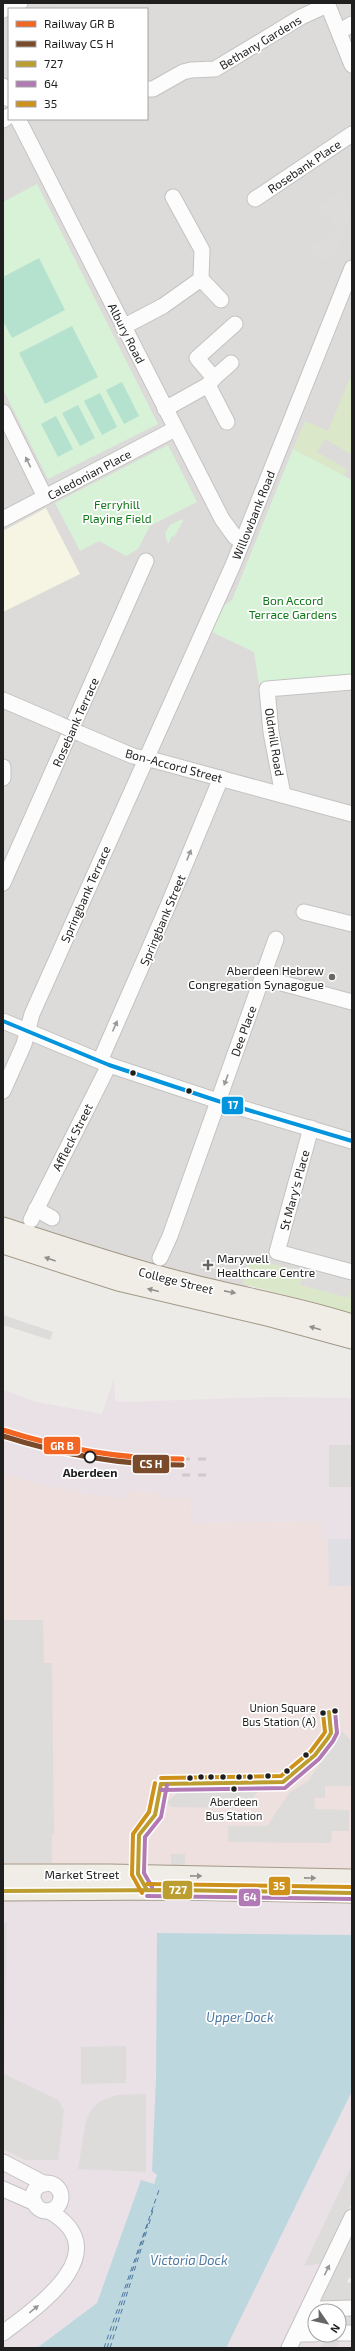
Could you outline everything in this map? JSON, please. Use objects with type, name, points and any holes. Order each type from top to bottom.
[{"type":"main road","name":"College Street","points":[[3,1227],[116,1264],[195,1286],[307,1311],[352,1324]]},
{"type":"main road","name":"College Street","points":[[3,1244],[123,1283],[271,1317],[352,1339]]},
{"type":"main road","name":"Market Street","points":[[3,1874],[110,1874],[352,1879]]},
{"type":"main road","name":"Market Street","points":[[3,1891],[147,1890],[352,1893]]},
{"type":"street","points":[[3,10],[20,3]]},
{"type":"street","points":[[327,4],[352,65]]},
{"type":"street","name":"Bethany Gardens","points":[[148,89],[153,89],[191,70],[215,69],[301,17],[327,4]]},
{"type":"street","points":[[339,32],[352,24]]},
{"type":"street","points":[[3,86],[8,97]]},
{"type":"street","name":"Albury Road","points":[[19,120],[222,519],[235,537],[243,540]]},
{"type":"street","name":"Rosebank Place","points":[[255,199],[352,134]]},
{"type":"street","points":[[174,197],[202,250],[201,279],[220,300]]},
{"type":"street","name":"Willowbank Road","points":[[145,758],[243,540],[352,268]]},
{"type":"street","points":[[123,326],[163,306],[201,279]]},
{"type":"street","points":[[227,422],[211,381],[198,358],[235,324]]},
{"type":"street","points":[[165,409],[211,381],[231,363]]},
{"type":"street","points":[[3,412],[45,497]]},
{"type":"street","name":"Caledonian Place","points":[[3,519],[175,428]]},
{"type":"street","name":"Rosebank Terrace","points":[[3,882],[8,857],[146,561]]},
{"type":"street","name":"Oldmill Road","points":[[283,795],[271,732],[267,689],[352,682]]},
{"type":"street","name":"Bon-Accord Street","points":[[3,700],[133,756],[221,778],[352,814]]},
{"type":"street","name":"Springbank Terrace","points":[[3,1091],[24,1044],[32,1014],[145,758]]},
{"type":"street","points":[[3,767],[3,778]]},
{"type":"street","name":"Springbank Street","points":[[104,1063],[221,778]]},
{"type":"street","points":[[304,912],[352,924]]},
{"type":"street","name":"Dee Place","points":[[160,1258],[170,1236],[276,938]]},
{"type":"street","points":[[262,978],[352,1002]]},
{"type":"street","points":[[3,1021],[104,1063],[218,1101],[352,1141]]},
{"type":"street","name":"Affleck Street","points":[[52,1218],[34,1215],[104,1063]]},
{"type":"street","name":"St Mary's Place","points":[[311,1128],[277,1252],[352,1272]]},
{"type":"street","points":[[3,2162],[45,2184],[54,2186],[61,2196],[59,2204],[49,2211]]},
{"type":"street","points":[[35,2203],[35,2191],[45,2184]]},
{"type":"street","points":[[3,2189],[35,2203],[42,2210],[49,2211],[69,2225],[76,2238],[77,2251],[64,2279],[52,2294],[3,2333]]},
{"type":"street","points":[[311,2303],[352,2217]]},
{"type":"street","points":[[289,2348],[307,2311]]},
{"type":"street","points":[[296,2334],[307,2334]]},
{"type":"shaded area","points":[[3,3],[352,3],[352,1287],[349,1298],[300,1285],[303,1272],[252,1272],[246,1296],[3,1227]]},
{"type":"shaded area","points":[[45,3],[86,3],[88,8],[48,8]]},
{"type":"shaded area","points":[[340,191],[352,210],[338,249],[331,256],[318,260],[306,248],[337,231],[329,215],[321,219],[315,208]]},
{"type":"shaded area","points":[[46,508],[80,574],[3,612],[3,531]]},
{"type":"shaded area","points":[[308,1244],[321,1248],[319,1256],[306,1252]]},
{"type":"shaded area","points":[[304,1268],[352,1280],[349,1298],[300,1285]]},
{"type":"shaded area","points":[[3,1315],[53,1332],[50,1340],[3,1325]]},
{"type":"shaded area","points":[[114,1378],[115,1400],[124,1402],[267,1397],[352,1398],[352,1539],[322,1539],[321,1521],[192,1523],[191,1502],[188,1498],[161,1498],[161,1492],[128,1491],[127,1499],[88,1494],[39,1484],[3,1473],[3,1390],[37,1402],[102,1414]]},
{"type":"shaded area","points":[[329,1445],[352,1445],[352,1487],[329,1487]]},
{"type":"shaded area","points":[[3,1473],[39,1484],[88,1494],[127,1499],[128,1491],[161,1492],[161,1498],[188,1498],[191,1502],[192,1523],[322,1521],[322,1539],[352,1539],[352,1871],[3,1874]]},
{"type":"shaded area","points":[[328,1539],[352,1539],[352,1586],[329,1586]]},
{"type":"shaded area","points":[[3,1620],[43,1620],[44,1663],[52,1663],[54,1834],[52,1834],[52,1863],[3,1863]]},
{"type":"shaded area","points":[[342,1731],[352,1741],[351,1786],[325,1786],[325,1798],[315,1798],[314,1809],[349,1810],[349,1831],[332,1831],[331,1843],[228,1842],[228,1826],[267,1826],[289,1793],[308,1781]]},
{"type":"shaded area","points":[[184,1787],[260,1789],[245,1808],[171,1807],[167,1802]]},
{"type":"shaded area","points":[[171,1854],[185,1854],[185,1866],[171,1866]]},
{"type":"shaded area","points":[[152,1899],[344,1900],[352,1903],[352,2202],[281,2348],[3,2348],[3,1901]]},
{"type":"shaded area","points":[[7,1922],[4,2074],[58,2100],[64,2110],[58,2160],[25,2160],[3,2149],[3,1925]]},
{"type":"shaded area","points":[[126,2046],[126,2083],[81,2084],[81,2047]]},
{"type":"shaded area","points":[[146,2094],[146,2172],[78,2169],[86,2121],[91,2110],[99,2102],[116,2095]]},
{"type":"shaded area","points":[[352,2165],[352,2202],[323,2263],[304,2266]]},
{"type":"shaded area","points":[[352,2236],[352,2278],[349,2278],[347,2282],[352,2283],[352,2329],[347,2329],[347,2303],[320,2303]]},
{"type":"shaded area","points":[[352,2331],[352,2348],[288,2348],[295,2333],[307,2334],[307,2343],[347,2343],[347,2333]]},
{"type":"shaded area","points":[[323,2343],[339,2343],[336,2348],[320,2348]]},
{"type":"green space","points":[[37,184],[158,424],[48,479],[3,389],[3,240],[5,238],[3,234],[3,202]]},
{"type":"green space","points":[[39,258],[65,310],[12,338],[3,321],[3,277]]},
{"type":"green space","points":[[72,326],[98,377],[45,404],[19,353]]},
{"type":"green space","points":[[352,373],[352,455],[325,439],[317,452],[348,470],[343,477],[293,449],[305,421],[328,431]]},
{"type":"green space","points":[[122,382],[139,416],[124,424],[106,390]]},
{"type":"green space","points":[[100,393],[117,427],[102,435],[84,401]]},
{"type":"green space","points":[[78,405],[95,438],[80,446],[62,413]]},
{"type":"green space","points":[[56,416],[73,449],[58,457],[41,424]]},
{"type":"green space","name":"Ferryhill Playing Field","points":[[168,445],[197,502],[150,526],[138,549],[126,556],[99,541],[80,551],[55,503]]},
{"type":"green space","name":"Bon Accord Terrace Gardens","points":[[293,449],[352,480],[352,676],[259,684],[254,652],[212,632],[223,606],[232,600]]},
{"type":"green space","points":[[182,519],[183,521],[174,537],[172,536],[168,544],[165,533],[170,525]]},
{"type":"green space","points":[[249,1258],[303,1272],[300,1285],[349,1297],[352,1287],[352,1318],[317,1303],[243,1284]]},
{"type":"water","points":[[157,1933],[352,1935],[352,2091],[226,2348],[37,2348],[97,2303],[141,2180],[154,2184],[157,2175],[152,2171],[156,2080]]},
{"type":"ferry route","points":[[104,2348],[160,2187]]},
{"type":"ferry route","points":[[149,2224],[154,2206]]},
{"type":"ferry route","points":[[107,2348],[148,2223]]},
{"type":"ferry route","points":[[110,2348],[148,2227]]},
{"type":"railway","points":[[182,1459],[208,1459]]},
{"type":"railway","points":[[182,1475],[208,1475]]},
{"type":"transit line","name":"17","points":[[3,1021],[109,1065],[218,1101],[352,1141]]},
{"type":"transit line","points":[[3,1430],[47,1443],[91,1452],[159,1459],[182,1459]]},
{"type":"transit line","points":[[3,1436],[47,1449],[91,1458],[159,1465],[182,1465]]},
{"type":"transit line","name":"64","points":[[161,1790],[285,1788],[319,1759],[333,1741],[337,1733],[335,1711]]},
{"type":"transit line","name":"727","points":[[161,1784],[283,1782],[315,1755],[328,1738],[331,1733],[329,1712]]},
{"type":"transit line","name":"35","points":[[161,1778],[281,1776],[311,1751],[323,1735],[325,1732],[323,1713]]},
{"type":"transit line","name":"35","points":[[142,1893],[132,1875],[133,1834],[149,1812],[155,1783]]},
{"type":"transit line","name":"727","points":[[147,1890],[138,1874],[139,1835],[155,1815],[161,1784]]},
{"type":"transit line","name":"64","points":[[152,1887],[144,1873],[145,1837],[161,1817],[167,1785]]},
{"type":"transit line","name":"35","points":[[147,1884],[352,1887]]},
{"type":"transit line","name":"727","points":[[3,1891],[174,1890],[352,1893]]},
{"type":"transit line","name":"64","points":[[147,1896],[352,1899]]},
{"type":"place","name":"Aberdeen Hebrew Congregation Synagogue","points":[[332,977]]},
{"type":"place","name":"Marywell Healthcare Centre","points":[[208,1265]]},
{"type":"place","name":"Aberdeen","points":[[90,1457]]},
{"type":"place","name":"Union Square Bus Station (A)","points":[[323,1713]]},
{"type":"place","name":"Aberdeen Bus Station","points":[[234,1789]]},
{"type":"water label","name":"Upper Dock","points":[[240,2017]]},
{"type":"water label","name":"Victoria Dock","points":[[189,2260]]}]
